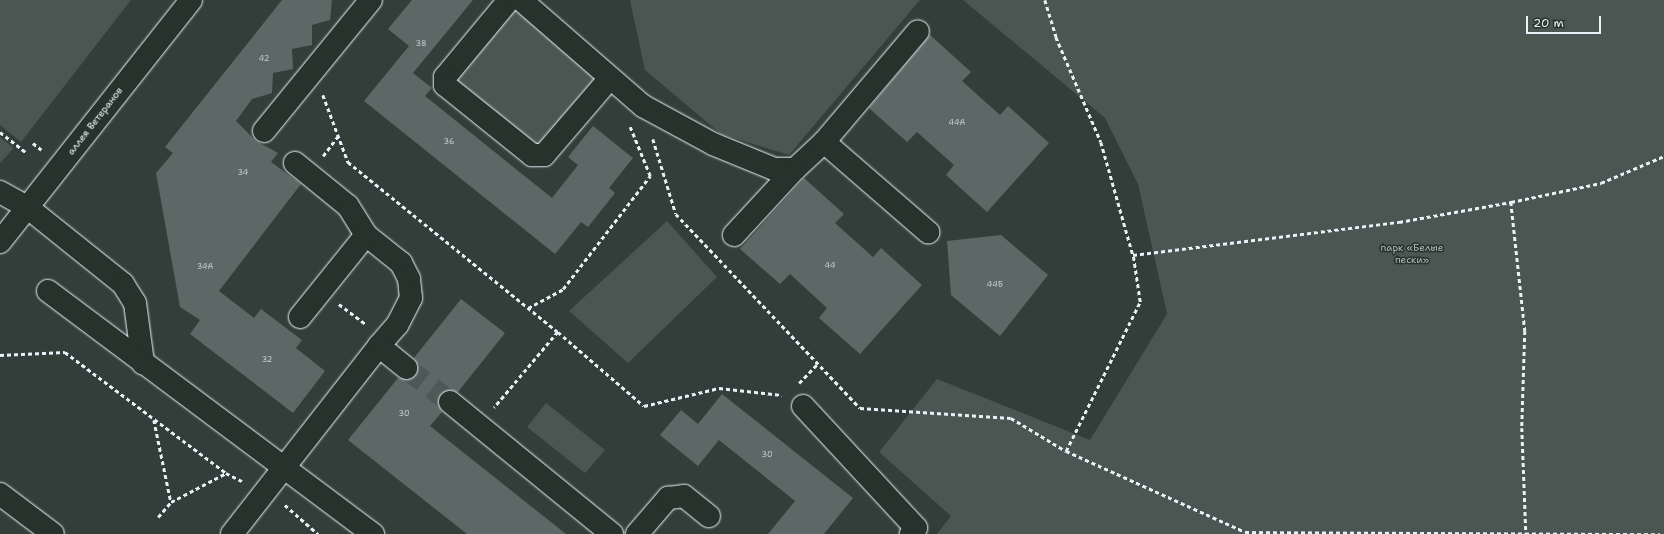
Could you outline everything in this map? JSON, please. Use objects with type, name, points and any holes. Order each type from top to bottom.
[{"type":"street","name":"аллея Ветеранов","points":[[0,242],[191,0]]},
{"type":"street","points":[[264,131],[371,0]]},
{"type":"street","points":[[509,0],[445,77],[445,85],[532,155],[544,155],[610,78]]},
{"type":"street","points":[[521,0],[610,78],[635,113],[774,169],[795,168]]},
{"type":"street","points":[[734,235],[795,168],[824,142],[918,31]]},
{"type":"street","points":[[824,142],[928,232]]},
{"type":"street","points":[[232,534],[397,325],[411,298],[409,279],[401,264],[366,235],[348,206],[295,163]]},
{"type":"street","points":[[0,192],[27,207],[123,284],[135,303],[143,363]]},
{"type":"street","points":[[300,317],[366,235]]},
{"type":"street","points":[[48,291],[283,469],[372,534]]},
{"type":"street","points":[[379,346],[406,368]]},
{"type":"street","points":[[795,401],[916,528],[911,534]]},
{"type":"street","points":[[450,402],[612,534]]},
{"type":"street","points":[[0,494],[53,534]]},
{"type":"street","points":[[637,534],[668,498],[684,496],[709,516]]},
{"type":"path","points":[[1045,0],[1056,36],[1101,142],[1133,255],[1140,302],[1066,451]]},
{"type":"path","points":[[320,87],[348,162],[558,332],[644,406],[719,388],[795,401]]},
{"type":"path","points":[[528,308],[563,289],[650,176],[635,113]]},
{"type":"path","points":[[635,113],[676,214],[860,408],[1011,418],[1066,451],[1245,532],[1660,534]]},
{"type":"path","points":[[0,132],[26,152]]},
{"type":"path","points":[[321,159],[338,136]]},
{"type":"path","points":[[33,143],[46,153]]},
{"type":"path","points":[[1133,255],[1399,222],[1511,202],[1601,183],[1664,156]]},
{"type":"path","points":[[1511,202],[1525,331],[1522,428],[1526,533]]},
{"type":"path","points":[[336,301],[356,317]]},
{"type":"path","points":[[479,426],[558,332]]},
{"type":"path","points":[[0,356],[65,352],[226,474],[239,480]]},
{"type":"path","points":[[797,385],[818,363]]},
{"type":"path","points":[[154,419],[171,502]]},
{"type":"path","points":[[158,517],[171,502],[226,474]]},
{"type":"path","points":[[282,503],[318,534]]},
{"type":"green space","points":[[0,0],[131,0],[21,142],[0,125]]},
{"type":"green space","points":[[630,0],[920,0],[789,155],[721,134],[645,70]]},
{"type":"green space","name":"парк «Белые пески»","points":[[963,0],[1664,0],[1664,534],[937,534],[951,516],[879,452],[937,379],[1090,440],[1167,314],[1138,184],[1105,118]]},
{"type":"green space","points":[[513,3],[602,78],[539,150],[451,80]]},
{"type":"green space","points":[[0,137],[14,148],[0,163]]},
{"type":"green space","points":[[667,221],[717,277],[628,363],[569,311]]},
{"type":"green space","points":[[546,403],[605,450],[585,473],[527,427]]},
{"type":"building","points":[[282,0],[332,0],[330,20],[312,25],[312,45],[292,49],[293,69],[273,73],[272,93],[252,99],[236,121],[256,141],[278,153],[271,162],[301,184],[219,291],[254,318],[261,309],[302,340],[296,348],[325,371],[293,413],[190,334],[200,320],[180,307],[156,173],[173,153],[165,147]]},
{"type":"building","points":[[412,0],[473,0],[413,73],[432,88],[425,96],[552,198],[578,165],[568,157],[593,126],[633,158],[609,188],[615,193],[588,227],[581,222],[555,254],[364,101],[409,46],[388,29]]},
{"type":"building","points":[[930,35],[971,72],[962,81],[1000,115],[1008,106],[1049,143],[987,212],[946,175],[954,165],[917,132],[907,142],[869,108]]},
{"type":"building","points":[[804,178],[844,214],[835,223],[873,257],[881,248],[922,285],[860,354],[819,318],[827,308],[790,274],[780,284],[740,249]]},
{"type":"building","points":[[1001,235],[1048,275],[1000,336],[951,295],[947,241]]},
{"type":"building","points":[[461,299],[505,333],[458,392],[446,390],[440,394],[438,406],[442,412],[430,426],[566,534],[467,534],[348,440],[398,378],[410,380],[416,376],[418,364],[414,358]]},
{"type":"building","points":[[722,394],[853,498],[824,534],[768,534],[795,501],[719,440],[698,466],[660,435],[681,410],[698,424]]},
{"type":"tunnel","points":[[406,368],[450,402]]}]
